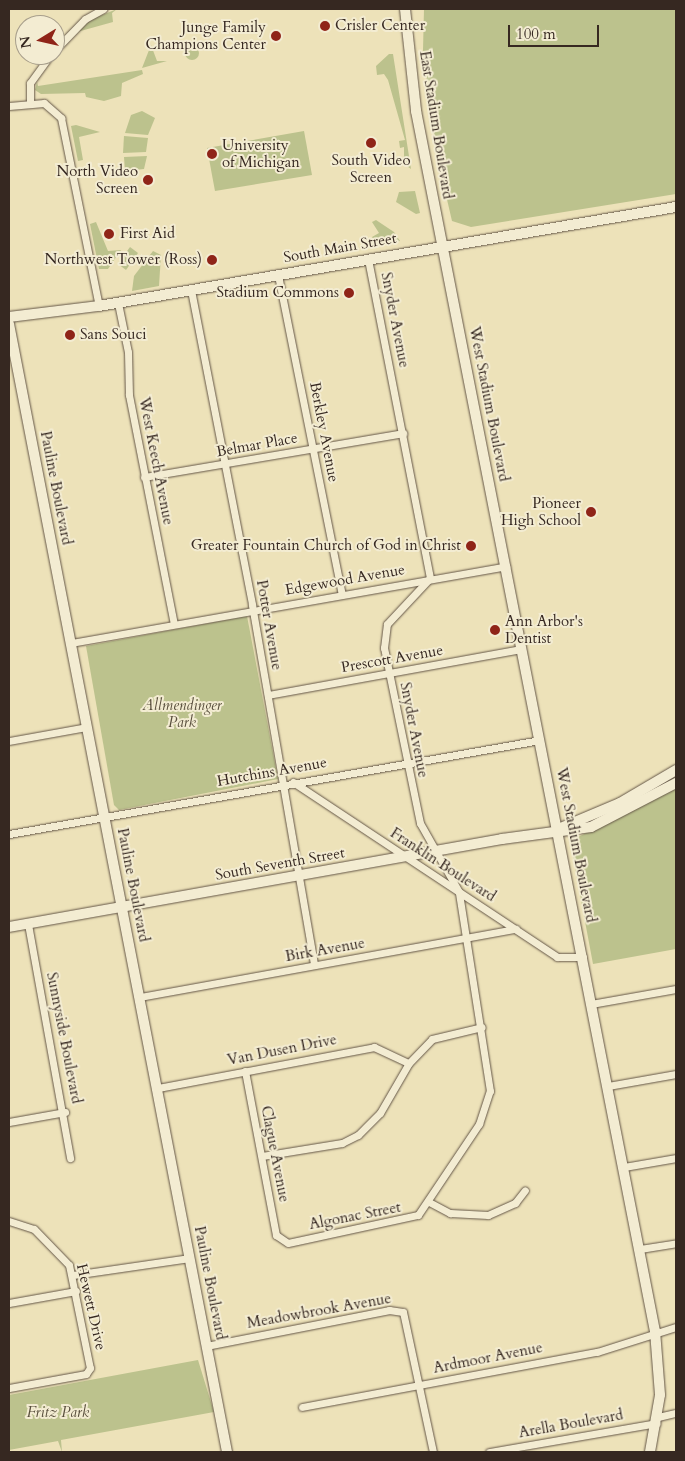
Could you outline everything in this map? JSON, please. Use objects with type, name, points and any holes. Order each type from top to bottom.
[{"type":"main road","name":"East Stadium Boulevard","points":[[405,9],[416,111],[443,246]]},
{"type":"main road","name":"South Main Street","points":[[9,317],[118,303],[368,258],[676,207]]},
{"type":"main road","name":"West Stadium Boulevard","points":[[443,246],[655,1331],[660,1374],[657,1420],[650,1452]]},
{"type":"main road","name":"Pauline Boulevard","points":[[9,324],[227,1452]]},
{"type":"main road","name":"South Seventh Street","points":[[9,927],[557,829],[620,803],[676,770]]},
{"type":"main road","name":"South Seventh Street","points":[[557,829],[578,830],[607,822],[676,784]]},
{"type":"street","points":[[65,39],[79,24],[103,9]]},
{"type":"street","points":[[30,102],[30,83],[43,65]]},
{"type":"street","points":[[9,106],[30,102],[50,105],[61,118],[99,306]]},
{"type":"street","name":"Snyder Avenue","points":[[368,258],[430,578],[383,631],[388,673],[420,823],[434,851],[459,892],[490,1079],[488,1105],[429,1202]]},
{"type":"street","name":"Berkley Avenue","points":[[278,275],[342,595]]},
{"type":"street","name":"Potter Avenue","points":[[191,290],[253,610],[314,965]]},
{"type":"street","name":"West Keech Avenue","points":[[118,303],[144,477],[174,624]]},
{"type":"street","name":"Belmar Place","points":[[144,477],[403,433]]},
{"type":"street","name":"Edgewood Avenue","points":[[71,643],[506,566]]},
{"type":"street","name":"Prescott Avenue","points":[[268,695],[522,649]]},
{"type":"street","points":[[9,741],[87,726]]},
{"type":"street","name":"Hutchins Avenue","points":[[9,834],[283,783],[540,740]]},
{"type":"street","name":"Franklin Boulevard","points":[[292,782],[557,957],[583,957]]},
{"type":"street","name":"Sunnyside Boulevard","points":[[28,924],[65,1112],[70,1158]]},
{"type":"street","name":"Birk Avenue","points":[[140,997],[314,965],[466,940],[516,929]]},
{"type":"street","points":[[591,1004],[676,989]]},
{"type":"street","points":[[262,1156],[342,1143],[358,1135],[380,1113],[409,1063],[432,1039],[482,1027]]},
{"type":"street","name":"Van Dusen Drive","points":[[158,1088],[374,1046],[409,1063]]},
{"type":"street","name":"Clague Avenue","points":[[246,1071],[281,1242]]},
{"type":"street","points":[[608,1086],[676,1074]]},
{"type":"street","points":[[9,1122],[65,1112]]},
{"type":"street","points":[[624,1167],[676,1158]]},
{"type":"street","points":[[429,1202],[450,1213],[488,1215],[515,1203],[525,1190]]},
{"type":"street","name":"Algonac Street","points":[[281,1242],[406,1220],[429,1202]]},
{"type":"street","name":"Hewett Drive","points":[[9,1222],[28,1225],[52,1243],[73,1275],[90,1371],[9,1388]]},
{"type":"street","points":[[640,1249],[676,1243]]},
{"type":"street","points":[[73,1275],[190,1258]]},
{"type":"street","points":[[9,1303],[76,1292]]},
{"type":"street","name":"Meadowbrook Avenue","points":[[206,1346],[389,1310],[405,1316],[420,1385]]},
{"type":"street","name":"Ardmoor Avenue","points":[[302,1407],[597,1352],[655,1331],[676,1327]]},
{"type":"street","points":[[420,1385],[433,1452]]},
{"type":"street","name":"Arella Boulevard","points":[[489,1452],[657,1420],[676,1413]]},
{"type":"green space","points":[[117,9],[112,13],[113,22],[77,32],[92,19]]},
{"type":"green space","points":[[424,9],[676,9],[676,194],[471,227],[452,221],[436,152],[423,50]]},
{"type":"green space","points":[[151,45],[157,61],[167,61],[142,68]]},
{"type":"green space","points":[[189,46],[195,46],[199,53],[195,60],[189,60],[185,56],[185,50]]},
{"type":"green space","points":[[389,54],[393,54],[411,169],[404,164],[404,147],[400,148],[399,141],[405,140],[388,80],[384,74],[377,75],[376,66]]},
{"type":"green space","points":[[142,70],[143,74],[122,83],[121,96],[104,101],[86,97],[85,93],[41,94],[35,90],[37,82],[38,86]]},
{"type":"green space","points":[[142,111],[155,118],[148,135],[125,133],[131,115]]},
{"type":"green space","points":[[76,125],[100,132],[79,137],[83,160],[78,161],[71,126]]},
{"type":"green space","points":[[304,131],[312,175],[215,191],[207,148]]},
{"type":"green space","points":[[124,136],[148,138],[146,152],[123,153]]},
{"type":"green space","points":[[147,156],[144,169],[125,171],[124,157]]},
{"type":"green space","points":[[415,191],[420,213],[416,214],[396,202],[399,192]]},
{"type":"green space","points":[[376,220],[394,232],[400,241],[378,245],[372,237],[379,233],[372,222]]},
{"type":"green space","points":[[96,222],[108,251],[121,250],[108,269],[99,269],[90,224]]},
{"type":"green space","points":[[130,247],[138,253],[126,270],[118,264]]},
{"type":"green space","points":[[153,251],[161,255],[159,286],[132,291],[134,276]]},
{"type":"green space","name":"Allmendinger Park","points":[[247,616],[278,779],[119,810],[114,805],[86,646]]},
{"type":"green space","points":[[676,788],[676,949],[593,964],[570,841]]},
{"type":"green space","name":"Fritz Park","points":[[198,1360],[214,1412],[61,1440],[62,1452],[58,1441],[9,1450],[9,1395]]},
{"type":"place","name":"Crisler Center","points":[[325,26]]},
{"type":"place","name":"Junge Family Champions Center","points":[[276,36]]},
{"type":"place","name":"South Video Screen","points":[[371,143]]},
{"type":"place","name":"University of Michigan","points":[[212,154]]},
{"type":"place","name":"North Video Screen","points":[[148,180]]},
{"type":"place","name":"First Aid","points":[[109,234]]},
{"type":"place","name":"Northwest Tower (Ross)","points":[[212,260]]},
{"type":"place","name":"Stadium Commons","points":[[349,293]]},
{"type":"place","name":"Sans Souci","points":[[70,335]]},
{"type":"place","name":"Pioneer High School","points":[[591,512]]},
{"type":"place","name":"Greater Fountain Church of God in Christ","points":[[471,546]]},
{"type":"place","name":"Ann Arbor's Dentist","points":[[495,630]]}]
